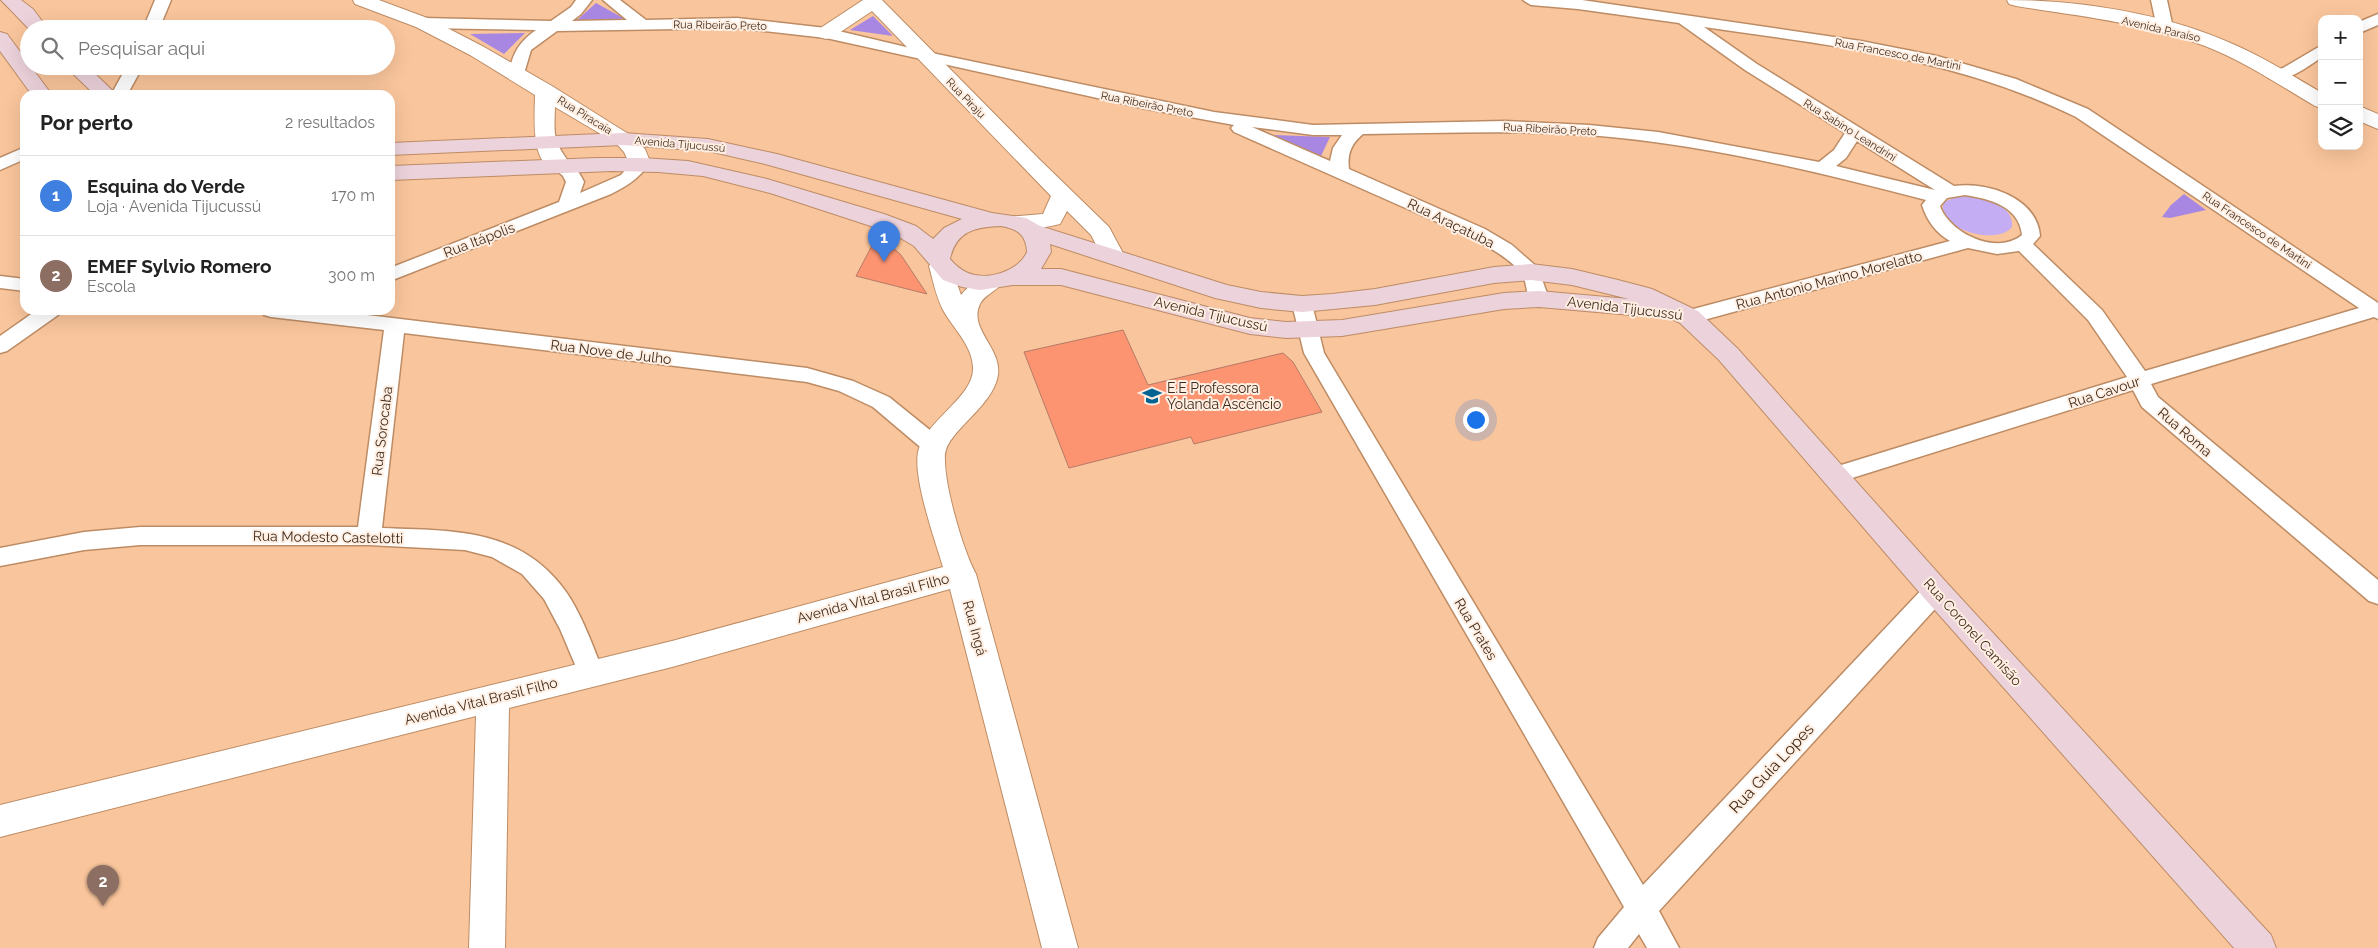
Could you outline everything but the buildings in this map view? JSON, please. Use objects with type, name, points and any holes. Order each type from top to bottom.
[{"type":"main road","points":[[10,0],[32,20]]},
{"type":"main road","points":[[1,40],[20,65]]},
{"type":"main road","points":[[27,75],[38,90]]},
{"type":"main road","points":[[85,75],[101,90]]},
{"type":"main road","name":"Avenida Tijucussú","points":[[395,149],[623,139],[680,142],[730,149],[1023,227],[1223,292],[1261,300],[1302,304],[1376,297],[1494,275],[1531,272],[1572,277],[1610,285],[1643,295],[1689,317]]},
{"type":"main road","name":"Avenida Tijucussú","points":[[395,173],[560,165],[640,164],[702,170],[800,195],[911,233],[947,272],[964,280],[1061,277],[1250,326],[1309,330],[1342,328],[1504,301],[1539,299],[1603,303],[1689,317]]},
{"type":"main road","name":"Avenida Tijucussú","points":[[940,263],[940,245],[945,237],[966,224],[990,219]]},
{"type":"main road","points":[[1002,280],[1029,268],[1038,256],[1038,241],[1023,227]]},
{"type":"main road","name":"Rua Coronel Camisão","points":[[1689,317],[1728,354],[1833,476],[2258,948]]},
{"type":"street","points":[[154,20],[163,0]]},
{"type":"street","name":"Rua Ribeirão Preto","points":[[362,0],[423,23],[554,26],[737,23],[826,33],[926,57],[1147,104],[1306,129],[1357,130],[1505,126],[1588,130],[1720,147],[1942,194],[1965,190],[1982,192],[2015,206],[2026,216],[2032,227],[2031,236],[2022,244]]},
{"type":"street","points":[[517,74],[518,61],[523,48],[533,38],[569,16],[584,0]]},
{"type":"street","points":[[611,0],[642,24]]},
{"type":"street","name":"Rua Francesco de Martini","points":[[1531,0],[1578,4],[1873,46],[1933,58],[1982,71],[2048,96],[2082,113],[2377,311]]},
{"type":"street","name":"Avenida Paraíso","points":[[2016,0],[2164,24]]},
{"type":"street","name":"Avenida Paraíso","points":[[2058,0],[2164,24],[2213,42],[2318,88]]},
{"type":"street","points":[[2159,0],[2164,24]]},
{"type":"street","points":[[826,33],[873,1]]},
{"type":"street","name":"Rua Piraju","points":[[873,1],[926,57],[1101,232],[1112,255]]},
{"type":"street","name":"Rua Sabino Leandrini","points":[[1681,19],[1751,67],[1854,133],[1942,194]]},
{"type":"street","points":[[2363,26],[2378,19]]},
{"type":"street","name":"Rua Piracaia","points":[[423,23],[545,90],[623,139],[634,149],[640,164]]},
{"type":"street","points":[[1751,67],[1746,60],[1747,54],[1753,46],[1766,38],[1785,34]]},
{"type":"street","points":[[2282,73],[2318,52]]},
{"type":"street","name":"Avenida Paraíso","points":[[2282,73],[2318,99]]},
{"type":"street","points":[[122,90],[130,75]]},
{"type":"street","name":"Rua Piracaia","points":[[544,141],[545,90]]},
{"type":"street","points":[[2363,114],[2378,123]]},
{"type":"street","name":"Rua Araçatuba","points":[[1214,116],[1478,233],[1505,249],[1531,272]]},
{"type":"street","points":[[2363,126],[2378,135]]},
{"type":"street","points":[[1340,172],[1338,160],[1341,148],[1346,139],[1357,130]]},
{"type":"street","points":[[1822,168],[1840,154],[1854,133]]},
{"type":"street","points":[[544,141],[554,160],[571,173],[575,182],[567,205]]},
{"type":"street","points":[[0,165],[20,155]]},
{"type":"street","name":"Rua Itápolis","points":[[395,273],[567,205],[627,179],[640,164]]},
{"type":"street","points":[[1023,227],[1052,219],[1063,194]]},
{"type":"street","points":[[1942,194],[1930,205],[1932,214],[1939,225],[1952,234],[1968,242],[1988,247],[2007,248],[2022,244]]},
{"type":"street","name":"Rua Antonio Marino Morelatto","points":[[1689,317],[1968,242]]},
{"type":"street","name":"Rua Roma","points":[[2022,244],[2095,315],[2124,356],[2150,402],[2378,594]]},
{"type":"street","points":[[933,445],[975,393],[985,377],[984,361],[978,345],[950,298],[940,263]]},
{"type":"street","points":[[1531,272],[1539,299]]},
{"type":"street","points":[[966,325],[966,305],[974,295],[1002,280]]},
{"type":"street","points":[[0,282],[20,284]]},
{"type":"street","name":"Rua Prates","points":[[1302,304],[1314,353],[1664,948]]},
{"type":"street","name":"Rua Cavour","points":[[1833,476],[2138,381],[2377,311]]},
{"type":"street","points":[[0,346],[44,315]]},
{"type":"street","name":"Rua Nove de Julho","points":[[324,315],[395,326],[807,376],[846,386],[881,402],[933,445]]},
{"type":"street","name":"Rua Sorocaba","points":[[369,536],[395,326]]},
{"type":"street","name":"Rua Ingá","points":[[933,445],[930,458],[939,505],[961,574],[1060,948]]},
{"type":"street","name":"Rua Modesto Castelotti","points":[[0,558],[84,541],[140,536],[369,536],[465,541],[499,550],[530,568],[553,592],[572,627],[591,673]]},
{"type":"street","name":"Avenida Vital Brasil Filho","points":[[0,821],[672,654],[961,574]]},
{"type":"street","name":"Rua Guia Lopes","points":[[1609,948],[1640,908],[1936,590]]},
{"type":"street","points":[[487,948],[494,698]]},
{"type":"shaded area","points":[[596,3],[625,19],[577,20]]},
{"type":"shaded area","points":[[873,16],[893,36],[850,30]]},
{"type":"shaded area","points":[[525,33],[504,54],[470,34]]},
{"type":"shaded area","points":[[1273,135],[1330,137],[1321,156]]},
{"type":"shaded area","points":[[2184,194],[2206,210],[2170,218],[2162,217],[2171,205]]},
{"type":"shaded area","points":[[1959,196],[1984,199],[2001,206],[2011,218],[2012,227],[2004,233],[1981,235],[1957,227],[1948,220],[1943,211],[1944,202]]},
{"type":"place","name":"Esquina do Verde","points":[[884,262]]},
{"type":"place","name":"E.E Professora Yolanda Ascêncio","points":[[1152,396]]},
{"type":"place","name":"EMEF Sylvio Romero","points":[[103,906]]}]
